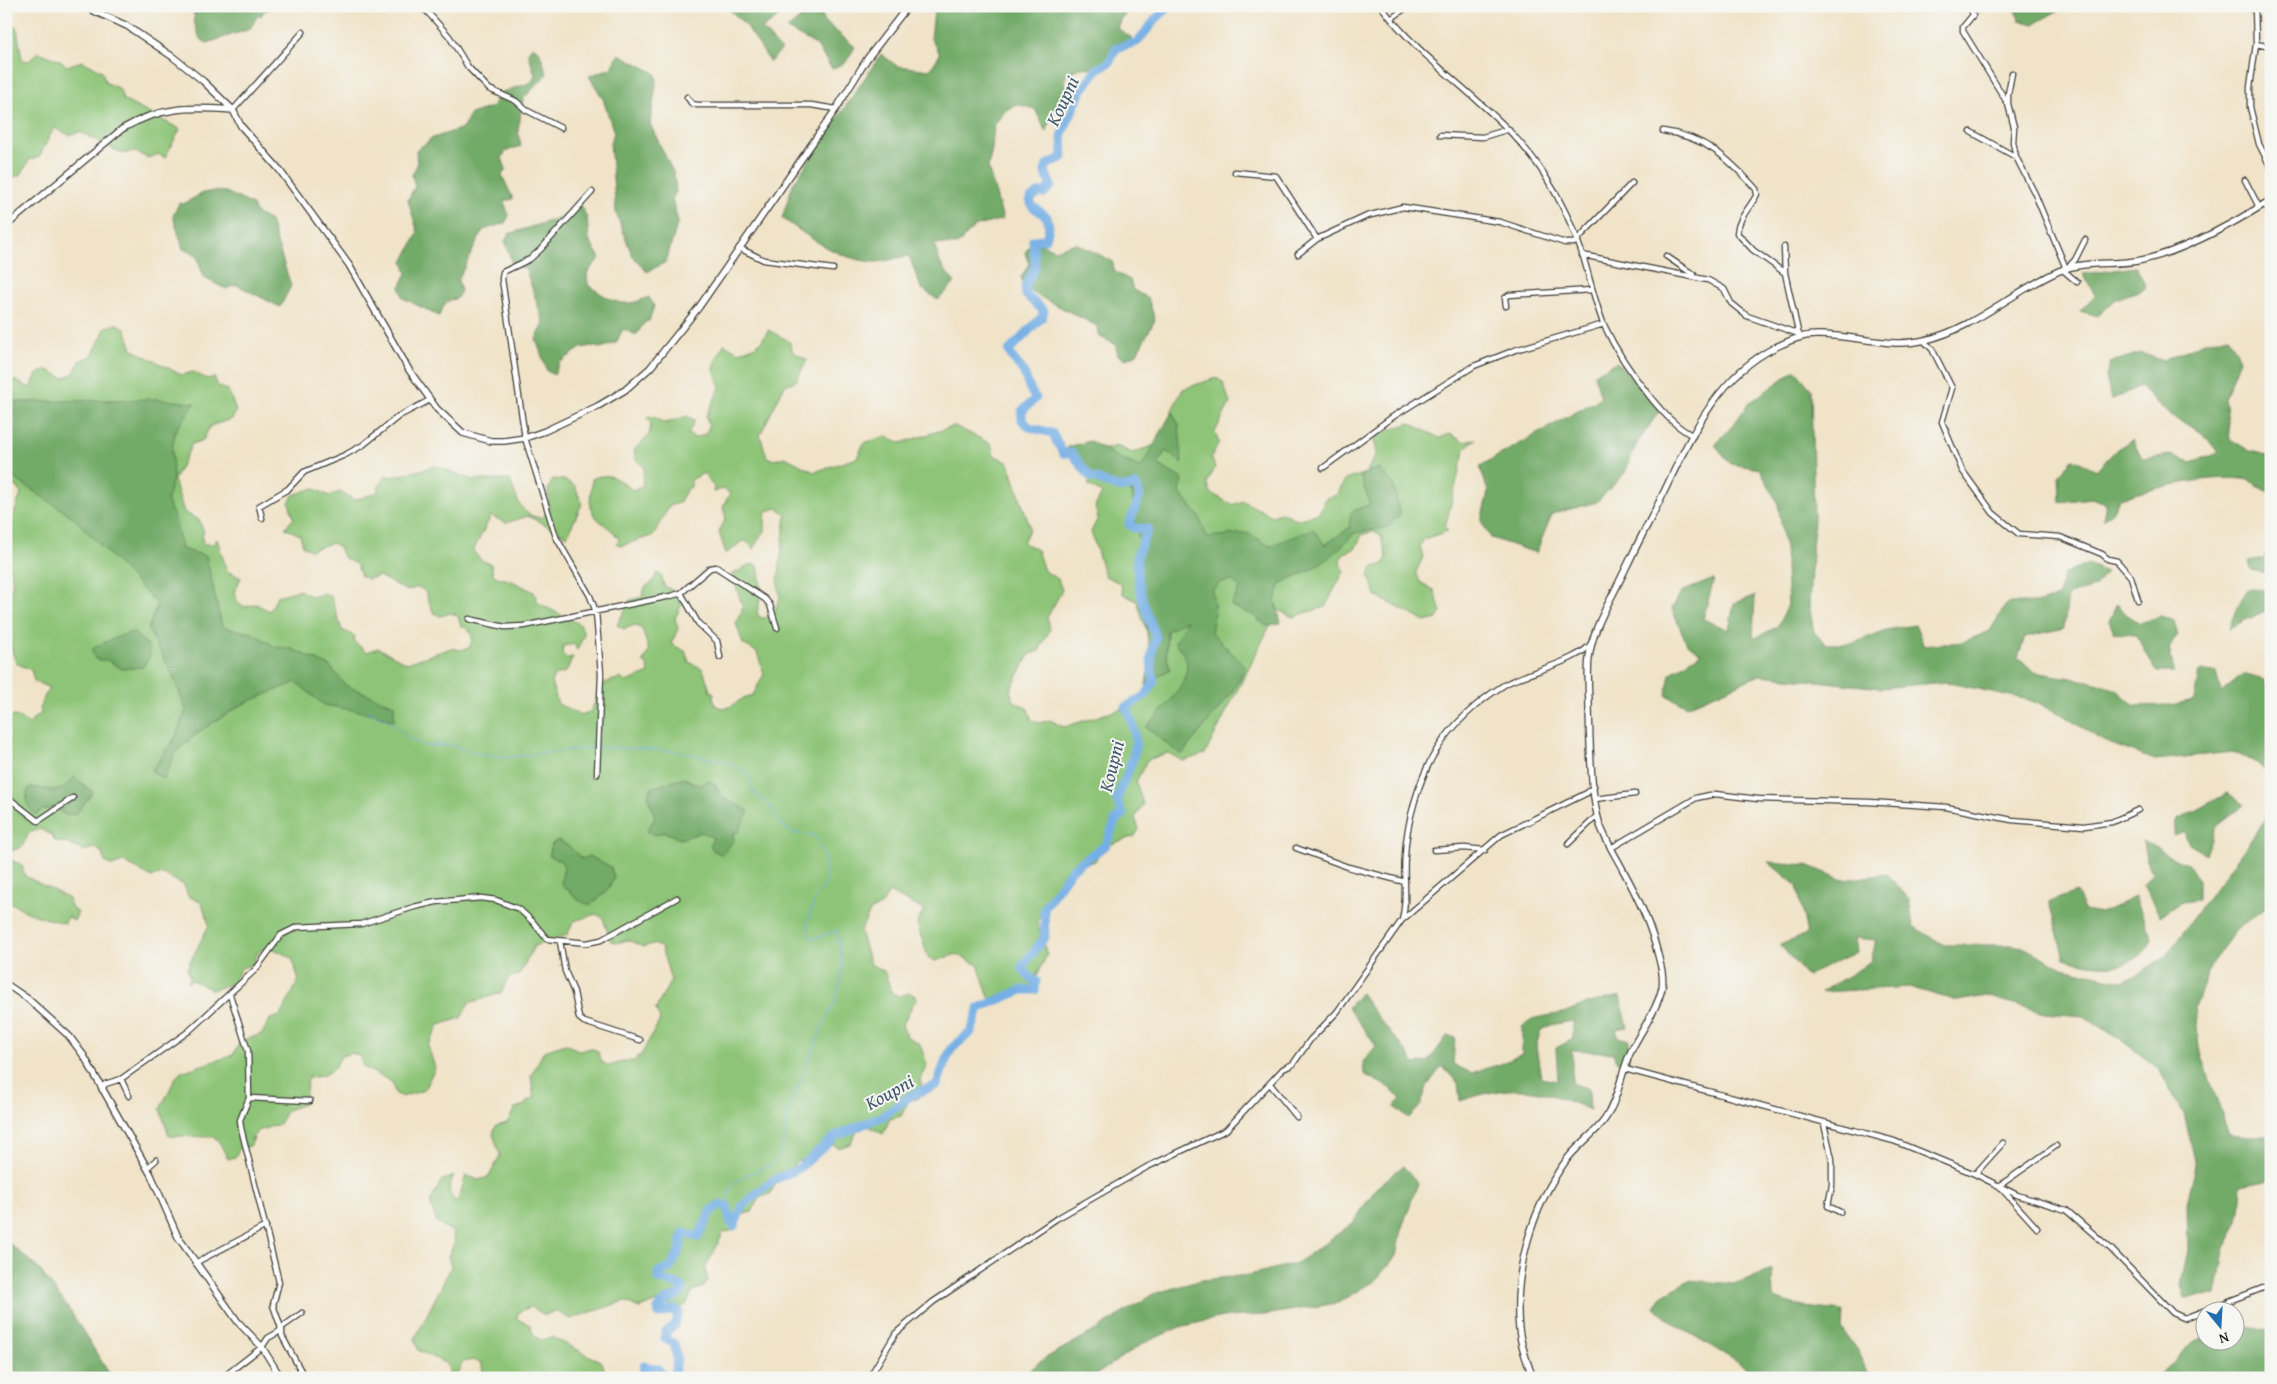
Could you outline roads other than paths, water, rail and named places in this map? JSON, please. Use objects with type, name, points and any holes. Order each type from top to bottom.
[{"type":"street","points":[[83,6],[127,26],[173,57],[203,81],[233,110],[241,126],[278,168],[349,265],[410,370],[430,400],[463,433],[491,441],[525,438],[598,406],[642,376],[690,319],[836,109],[867,59],[908,6]]},
{"type":"street","points":[[422,6],[448,36],[468,66],[488,89],[516,102],[526,110],[561,128]]},
{"type":"street","points":[[1381,6],[1410,40],[1509,129],[1546,176],[1577,241],[1604,324],[1646,393],[1670,422],[1693,436]]},
{"type":"street","points":[[1391,19],[1408,6]]},
{"type":"street","points":[[1970,6],[1972,18],[1963,27],[1963,31],[2008,104]]},
{"type":"street","points":[[2255,6],[2256,44],[2250,86],[2250,107],[2259,144],[2271,168]]},
{"type":"street","points":[[6,226],[107,141],[141,118],[176,109],[233,110],[303,32]]},
{"type":"street","points":[[2256,44],[2271,47]]},
{"type":"street","points":[[2012,73],[2008,104],[2014,127],[2012,142],[2016,157],[2036,194],[2065,269],[2077,282]]},
{"type":"street","points":[[687,97],[692,104],[698,106],[811,105],[836,109]]},
{"type":"street","points":[[1440,135],[1483,138],[1509,129]]},
{"type":"street","points":[[1663,131],[1683,134],[1696,139],[1720,153],[1756,190],[1757,194],[1742,218],[1737,233],[1753,250],[1785,273]]},
{"type":"street","points":[[1971,132],[2009,156],[2016,157]]},
{"type":"street","points":[[1235,172],[1276,176],[1317,239]]},
{"type":"street","points":[[2245,180],[2261,206],[2271,212]]},
{"type":"street","points":[[1298,254],[1317,239],[1367,216],[1403,208],[1423,209],[1500,222],[1570,244],[1577,241],[1632,183]]},
{"type":"street","points":[[592,192],[542,249],[530,259],[503,272],[502,279],[525,438],[556,537],[590,596],[596,612],[601,674],[597,774]]},
{"type":"street","points":[[2065,269],[2125,264],[2149,259],[2209,234],[2271,200]]},
{"type":"street","points":[[1582,256],[1708,280],[1724,289],[1731,303],[1747,316],[1799,336],[1823,335],[1863,341],[1898,343],[1924,341],[1962,326],[2065,269],[2075,260],[2084,240]]},
{"type":"street","points":[[1784,246],[1785,273],[1799,336]]},
{"type":"street","points":[[739,248],[764,260],[833,269]]},
{"type":"street","points":[[1666,256],[1694,276]]},
{"type":"street","points":[[1506,306],[1505,298],[1509,295],[1592,290]]},
{"type":"street","points":[[1323,468],[1391,418],[1474,366],[1515,350],[1604,324]]},
{"type":"street","points":[[1402,920],[1406,906],[1405,854],[1415,802],[1421,782],[1437,750],[1468,714],[1499,688],[1520,677],[1578,654],[1590,645],[1638,542],[1693,436],[1714,400],[1734,376],[1759,356],[1799,336]]},
{"type":"street","points":[[1924,341],[1932,349],[1952,388],[1942,422],[1962,470],[1985,503],[2003,522],[2019,534],[2060,537],[2102,554],[2108,559],[2117,561],[2131,578],[2138,600]]},
{"type":"street","points":[[262,518],[259,506],[288,489],[304,472],[345,455],[363,445],[399,416],[430,400]]},
{"type":"street","points":[[468,619],[505,627],[524,626],[596,612],[681,593],[710,568],[716,568],[765,599],[770,605],[778,628]]},
{"type":"street","points":[[681,593],[698,623],[717,641],[720,657]]},
{"type":"street","points":[[1532,1378],[1522,1346],[1519,1321],[1520,1281],[1529,1238],[1541,1206],[1562,1164],[1598,1128],[1611,1108],[1628,1058],[1657,1001],[1663,978],[1655,941],[1644,912],[1597,816],[1590,741],[1588,671],[1593,638]]},
{"type":"street","points":[[869,1378],[896,1333],[933,1302],[1056,1219],[1147,1167],[1226,1130],[1283,1069],[1293,1064],[1310,1040],[1337,1012],[1402,920],[1485,850],[1501,834],[1586,793],[1594,786]]},
{"type":"street","points":[[1595,799],[1635,794]]},
{"type":"street","points":[[1611,848],[1691,801],[1706,795],[1715,794],[1758,799],[1932,806],[1953,808],[2012,820],[2084,826],[2112,822],[2138,810]]},
{"type":"street","points":[[6,796],[38,821],[73,798]]},
{"type":"street","points":[[1568,844],[1597,816]]},
{"type":"street","points":[[1296,848],[1348,868],[1406,882]]},
{"type":"street","points":[[1434,850],[1472,848],[1485,850]]},
{"type":"street","points":[[102,1090],[106,1084],[120,1079],[189,1031],[256,969],[282,935],[289,930],[304,926],[361,924],[414,906],[481,898],[496,900],[519,909],[547,939],[587,942],[601,940],[677,898]]},
{"type":"street","points":[[560,941],[565,971],[574,992],[579,1018],[584,1022],[640,1040]]},
{"type":"street","points":[[6,984],[28,999],[69,1036],[84,1056],[147,1168],[178,1237],[194,1263],[238,1322],[262,1347],[281,1378]]},
{"type":"street","points":[[230,995],[248,1051],[249,1098],[240,1120],[241,1128],[278,1282],[273,1305],[282,1336],[300,1371],[295,1378]]},
{"type":"street","points":[[1625,1069],[1902,1144],[1976,1174],[2023,1197],[2069,1212],[2111,1249],[2179,1317],[2190,1316],[2271,1285]]},
{"type":"street","points":[[120,1079],[129,1096]]},
{"type":"street","points":[[1270,1084],[1297,1117]]},
{"type":"street","points":[[249,1098],[310,1101]]},
{"type":"street","points":[[1824,1124],[1832,1159],[1832,1185],[1828,1206],[1840,1212]]},
{"type":"street","points":[[1976,1174],[2003,1143]]},
{"type":"street","points":[[2000,1186],[2056,1146]]},
{"type":"street","points":[[147,1168],[156,1160]]},
{"type":"street","points":[[2000,1186],[2037,1228]]},
{"type":"street","points":[[194,1263],[266,1226]]},
{"type":"street","points":[[222,1378],[262,1347],[268,1338],[302,1313]]},
{"type":"waterway","name":"Koupni","points":[[668,1378],[674,1374],[677,1359],[674,1343],[665,1339],[665,1333],[674,1326],[679,1312],[675,1309],[659,1314],[658,1309],[660,1305],[683,1291],[682,1286],[658,1279],[658,1273],[670,1268],[680,1250],[683,1233],[698,1237],[711,1211],[721,1204],[727,1206],[730,1221],[734,1226],[742,1207],[758,1192],[774,1180],[798,1169],[836,1136],[883,1116],[912,1095],[937,1085],[952,1048],[971,1032],[979,1008],[1022,990],[1035,990],[1036,981],[1028,976],[1022,967],[1045,937],[1044,908],[1072,869],[1106,845],[1116,819],[1123,815],[1117,800],[1134,755],[1135,745],[1135,734],[1126,707],[1146,695],[1154,682],[1151,660],[1156,637],[1142,599],[1137,568],[1137,555],[1148,529],[1134,528],[1129,524],[1140,496],[1136,485],[1117,487],[1090,477],[1072,453],[1063,453],[1052,433],[1029,427],[1022,420],[1022,411],[1036,398],[1021,368],[1009,351],[1042,317],[1044,311],[1026,295],[1025,287],[1035,267],[1033,240],[1046,239],[1049,227],[1047,217],[1032,206],[1030,199],[1038,193],[1044,193],[1051,186],[1045,171],[1047,165],[1063,157],[1062,134],[1081,91],[1098,68],[1109,63],[1116,48],[1137,42],[1169,6]]},
{"type":"waterway","points":[[368,711],[395,724],[409,739],[426,746],[451,745],[482,755],[509,757],[599,747],[674,751],[731,763],[749,776],[754,794],[772,808],[780,825],[794,833],[814,835],[825,858],[827,882],[815,899],[807,923],[811,939],[837,931],[842,965],[840,981],[835,1002],[825,1021],[789,1110],[781,1153],[771,1165],[748,1174],[735,1182],[730,1189],[727,1206]]},
{"type":"waterway","name":"Koupni","points":[[643,1378],[644,1366],[658,1369],[665,1378]]}]
